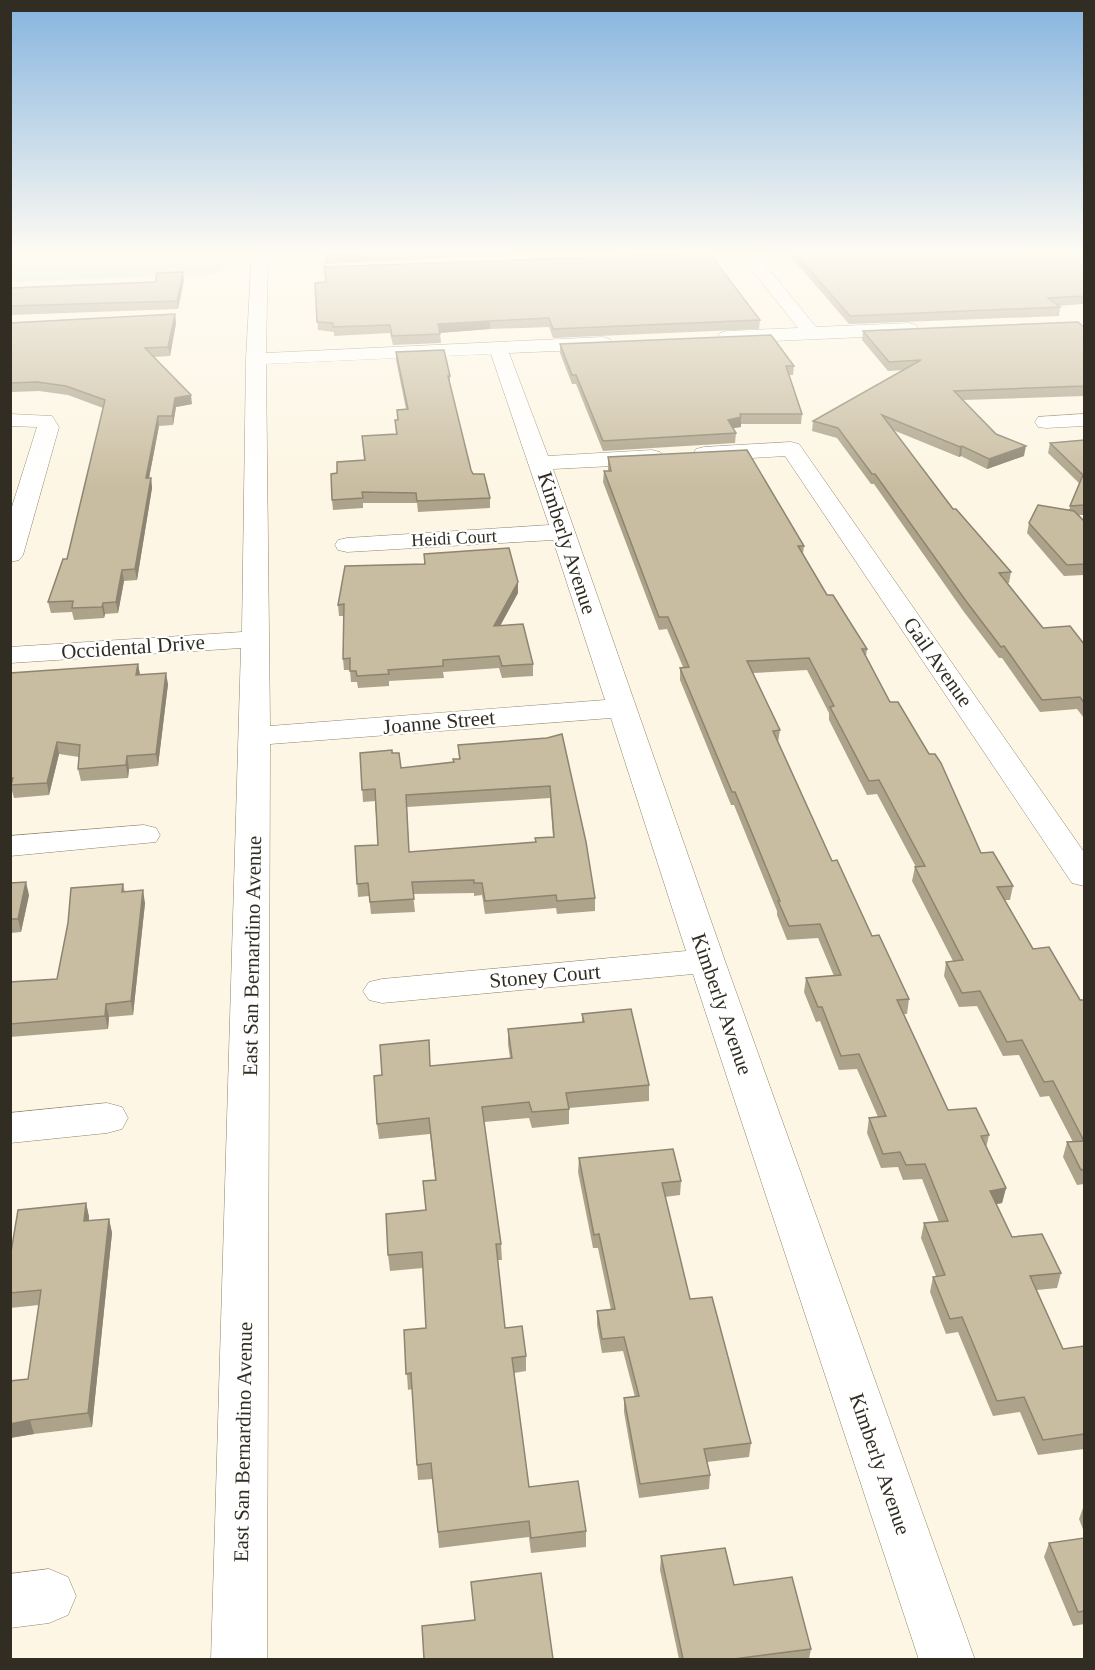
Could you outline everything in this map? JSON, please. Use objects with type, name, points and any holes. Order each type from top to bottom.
[{"type":"street","name":"East San Bernardino Avenue","points":[[239,1659],[255,736],[257,330]]},
{"type":"street","points":[[707,338],[902,330]]},
{"type":"street","points":[[256,359],[626,342]]},
{"type":"street","name":"Kimberly Avenue","points":[[498,348],[540,463],[707,961],[947,1659]]},
{"type":"street","points":[[10,420],[45,420],[48,427],[10,555]]},
{"type":"street","points":[[1046,422],[1084,420]]},
{"type":"street","name":"Gail Avenue","points":[[540,463],[791,449],[1084,876]]},
{"type":"street","name":"Heidi Court","points":[[346,545],[562,532]]},
{"type":"street","name":"Occidental Drive","points":[[10,655],[255,639]]},
{"type":"street","name":"Joanne Street","points":[[255,736],[622,708]]},
{"type":"street","points":[[10,846],[144,835]]},
{"type":"street","name":"Stoney Court","points":[[382,991],[707,961]]},
{"type":"street","points":[[10,1128],[107,1118]]},
{"type":"building","points":[[10,330],[172,330],[168,347],[145,348],[191,395],[175,398],[172,416],[158,416],[146,478],[151,478],[135,569],[122,570],[116,602],[103,603],[102,607],[72,608],[73,601],[48,602],[63,559],[67,559],[105,400],[66,386],[37,382],[10,383]]},
{"type":"building","points":[[391,330],[439,330],[440,334],[392,336]]},
{"type":"building","points":[[1084,330],[1084,386],[954,391],[996,434],[1026,446],[989,459],[882,415],[953,509],[956,509],[1011,572],[999,573],[1043,628],[1070,626],[1084,644],[1084,703],[1080,697],[1042,700],[1004,646],[1001,647],[966,601],[875,474],[872,474],[838,428],[813,421],[921,360],[889,362],[863,331]]},
{"type":"building","points":[[771,335],[794,366],[786,366],[802,414],[740,414],[741,417],[728,420],[736,433],[603,441],[576,375],[572,375],[560,344]]},
{"type":"building","points":[[444,350],[450,376],[448,376],[471,470],[473,474],[484,474],[490,498],[417,501],[416,493],[362,492],[363,498],[332,500],[331,474],[337,473],[337,462],[365,460],[362,436],[397,434],[395,420],[398,420],[397,410],[408,409],[396,352]]},
{"type":"building","points":[[1084,440],[1084,505],[1070,506],[1083,475],[1050,443]]},
{"type":"building","points":[[747,450],[804,546],[798,546],[827,595],[833,595],[867,649],[862,649],[890,702],[898,702],[929,754],[935,754],[941,763],[981,853],[993,852],[1013,886],[997,887],[1033,949],[1049,947],[1080,1000],[1084,1000],[1084,1141],[1053,1081],[1044,1082],[1022,1040],[1007,1042],[980,991],[962,993],[946,962],[963,960],[915,867],[925,866],[879,780],[869,781],[830,707],[834,706],[809,658],[747,661],[780,730],[773,731],[832,861],[837,860],[872,936],[879,935],[909,999],[897,1000],[948,1110],[976,1108],[989,1135],[981,1136],[1006,1188],[990,1191],[1012,1237],[1042,1234],[1061,1273],[1030,1276],[1063,1349],[1084,1346],[1084,1434],[1043,1440],[1024,1397],[997,1401],[962,1317],[950,1319],[933,1277],[945,1275],[924,1223],[948,1221],[925,1164],[906,1165],[900,1152],[883,1154],[869,1118],[886,1116],[859,1054],[841,1056],[822,1007],[818,1007],[806,978],[841,975],[820,924],[789,926],[735,792],[732,792],[680,668],[689,667],[668,617],[659,617],[604,471],[611,471],[608,457]]},
{"type":"building","points":[[1038,505],[1074,511],[1084,521],[1084,564],[1067,565],[1029,523]]},
{"type":"building","points":[[509,548],[518,582],[494,626],[523,624],[533,664],[502,666],[499,656],[443,660],[443,666],[388,670],[389,674],[357,676],[356,671],[350,671],[350,658],[343,659],[344,604],[338,605],[345,566],[425,564],[424,554]]},
{"type":"building","points":[[138,664],[136,675],[166,673],[156,754],[127,756],[126,765],[78,769],[80,745],[57,742],[47,783],[11,785],[13,778],[10,778],[10,673]]},
{"type":"building","points":[[562,734],[586,842],[595,898],[557,901],[556,895],[485,901],[482,883],[474,883],[474,880],[412,882],[414,899],[370,902],[368,883],[357,884],[355,846],[378,845],[375,789],[362,790],[360,753],[392,750],[392,753],[399,753],[401,768],[454,762],[453,759],[460,759],[458,745],[547,738]],"holes":[[[550,786],[554,837],[535,838],[536,842],[409,852],[406,795]]]},
{"type":"building","points":[[26,882],[18,919],[10,919],[10,883]]},
{"type":"building","points":[[123,884],[122,892],[143,890],[131,1001],[106,1004],[105,1016],[10,1024],[10,982],[57,979],[68,923],[71,888]]},
{"type":"building","points":[[631,1009],[649,1085],[566,1093],[569,1109],[532,1112],[529,1102],[482,1107],[501,1244],[496,1244],[505,1328],[522,1326],[526,1356],[512,1358],[529,1487],[578,1481],[586,1531],[531,1538],[529,1521],[438,1532],[431,1463],[417,1465],[411,1373],[406,1374],[404,1330],[426,1328],[422,1252],[388,1255],[386,1214],[426,1210],[423,1181],[436,1180],[429,1118],[377,1124],[374,1076],[382,1075],[380,1045],[429,1040],[430,1066],[512,1058],[508,1029],[584,1022],[582,1014]]},
{"type":"building","points":[[1084,1141],[1084,1169],[1081,1170],[1067,1142]]},
{"type":"building","points":[[673,1149],[681,1181],[662,1183],[690,1299],[712,1297],[751,1443],[704,1449],[710,1475],[640,1484],[624,1398],[639,1396],[624,1337],[602,1339],[597,1311],[615,1309],[599,1234],[594,1235],[579,1158]]},
{"type":"building","points":[[86,1203],[84,1221],[109,1219],[88,1413],[10,1424],[10,1381],[28,1379],[41,1290],[10,1293],[10,1258],[18,1210]]},
{"type":"building","points":[[1084,1538],[1084,1611],[1078,1612],[1049,1543]]},
{"type":"building","points":[[725,1548],[734,1585],[792,1577],[811,1649],[734,1659],[683,1659],[661,1556]]},
{"type":"building","points":[[541,1573],[553,1659],[424,1659],[422,1626],[475,1620],[471,1582]]}]
